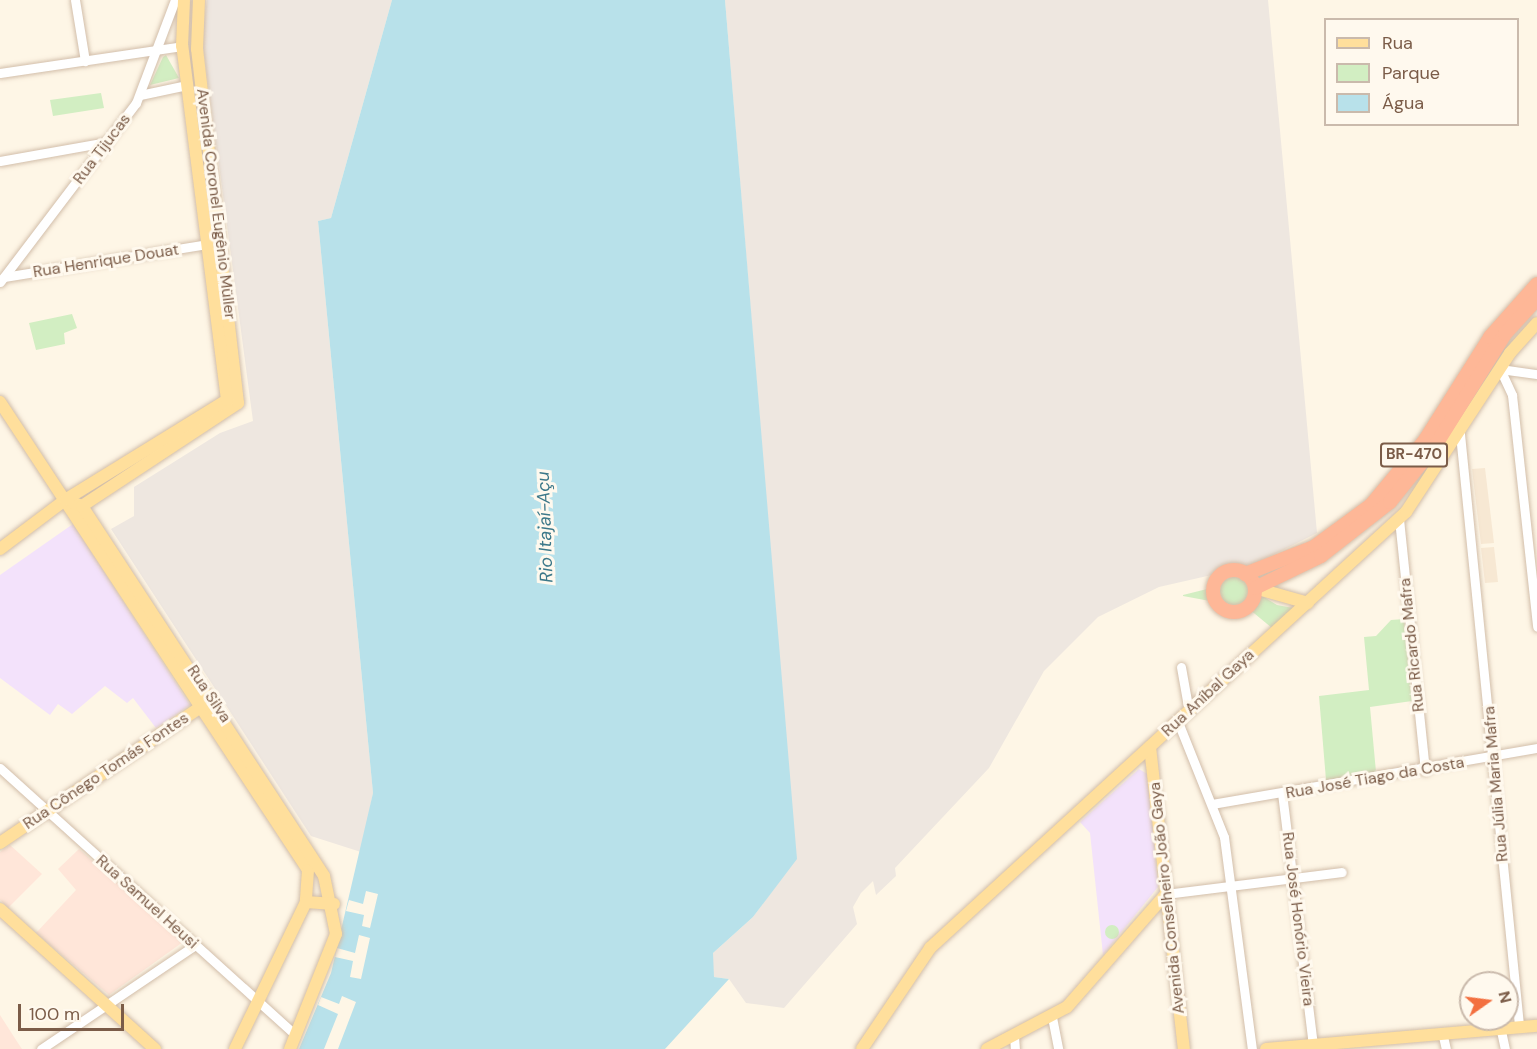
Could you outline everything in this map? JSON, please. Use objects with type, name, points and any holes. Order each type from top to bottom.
[{"type":"highway","name":"BR-470","points":[[1245,574],[1314,547],[1371,506],[1420,448],[1490,336],[1537,284]]},
{"type":"highway","name":"BR-470","points":[[1255,588],[1321,556],[1390,502],[1435,446],[1505,334],[1537,299]]},
{"type":"highway","points":[[1229,571],[1245,574],[1255,588],[1252,601],[1237,611],[1216,601],[1218,578],[1229,571]]},
{"type":"main road","name":"Avenida Coronel Eugênio Müller","points":[[184,0],[182,46],[231,404]]},
{"type":"main road","name":"Avenida Coronel Eugênio Müller","points":[[199,0],[197,50],[240,396],[231,404]]},
{"type":"main road","name":"Rua Aníbal Gaya","points":[[862,1049],[930,948],[1399,519],[1460,434],[1500,369],[1537,323]]},
{"type":"main road","name":"Rua Silva","points":[[0,402],[303,860],[310,881],[306,902]]},
{"type":"main road","points":[[0,549],[65,500],[231,404]]},
{"type":"main road","points":[[65,500],[82,507],[231,404]]},
{"type":"main road","name":"Rua Silva","points":[[82,507],[213,699],[314,854],[334,904]]},
{"type":"main road","points":[[1255,588],[1308,603]]},
{"type":"main road","name":"Rua Cônego Tomás Fontes","points":[[0,843],[213,699]]},
{"type":"main road","name":"Avenida Conselheiro João Gaya","points":[[1150,747],[1184,1049]]},
{"type":"main road","points":[[987,1049],[1015,1042],[1052,1017],[1080,993],[1166,894]]},
{"type":"main road","points":[[235,1049],[306,902],[334,904],[334,942],[290,1049]]},
{"type":"main road","points":[[0,909],[155,1049]]},
{"type":"main road","points":[[1519,1025],[1537,1026]]},
{"type":"main road","points":[[1268,1049],[1383,1044],[1459,1030]]},
{"type":"street","points":[[75,0],[85,61]]},
{"type":"street","name":"Rua Tijucas","points":[[2,280],[140,95],[175,0]]},
{"type":"street","points":[[0,73],[182,46]]},
{"type":"street","points":[[140,95],[187,86]]},
{"type":"street","points":[[0,161],[107,142]]},
{"type":"street","name":"Rua Henrique Douat","points":[[2,280],[208,244]]},
{"type":"street","points":[[1500,369],[1537,374]]},
{"type":"street","points":[[1500,369],[1512,395],[1537,627]]},
{"type":"street","name":"Rua Júlia Maria Mafra","points":[[1460,434],[1474,542],[1514,971]]},
{"type":"street","name":"Rua Ricardo Mafra","points":[[1399,519],[1425,771]]},
{"type":"street","points":[[1181,667],[1189,712]]},
{"type":"street","points":[[1178,722],[1224,837],[1252,1049]]},
{"type":"street","name":"Rua José Tiago da Costa","points":[[1212,804],[1425,771],[1537,748]]},
{"type":"street","name":"Rua Samuel Heusi","points":[[0,768],[296,1035]]},
{"type":"street","name":"Rua José Honório Vieira","points":[[1282,794],[1310,1046]]},
{"type":"street","points":[[1166,894],[1342,872]]},
{"type":"street","points":[[41,1049],[195,945]]},
{"type":"street","points":[[1052,1017],[1058,1049]]},
{"type":"street","points":[[1501,1031],[1505,1049]]},
{"type":"street","points":[[1442,1032],[1446,1049]]},
{"type":"shaded area","points":[[207,0],[392,0],[331,218],[318,221],[373,793],[361,852],[311,836],[111,529],[134,516],[134,487],[220,433],[253,421],[202,37]]},
{"type":"shaded area","points":[[725,0],[1268,0],[1317,533],[1251,566],[1159,587],[1098,617],[1044,671],[989,768],[895,868],[896,876],[876,895],[873,881],[861,893],[853,907],[857,924],[784,1008],[746,1003],[729,979],[714,977],[711,963],[713,953],[753,917],[796,859]]},
{"type":"shaded area","points":[[1485,468],[1494,543],[1481,544],[1472,469]]},
{"type":"shaded area","points":[[73,524],[190,705],[156,728],[133,698],[127,703],[105,686],[72,714],[58,704],[50,715],[0,678],[0,575]]},
{"type":"shaded area","points":[[1494,547],[1498,582],[1485,583],[1481,548]]},
{"type":"shaded area","points":[[1139,769],[1147,774],[1158,887],[1103,955],[1090,833],[1080,822]]},
{"type":"shaded area","points":[[10,845],[42,874],[8,908],[0,900],[0,852]]},
{"type":"shaded area","points":[[79,849],[183,942],[109,995],[36,933],[76,890],[58,869]]},
{"type":"shaded area","points":[[0,1015],[16,1040],[22,1049],[0,1049]]},
{"type":"green space","points":[[166,55],[179,78],[150,85],[163,57]]},
{"type":"green space","points":[[101,93],[104,108],[53,116],[50,100]]},
{"type":"green space","points":[[72,314],[77,328],[64,333],[65,344],[36,350],[29,323]]},
{"type":"green space","points":[[1234,577],[1244,581],[1248,591],[1244,601],[1234,605],[1224,601],[1220,591],[1224,581]]},
{"type":"green space","points":[[1207,589],[1210,601],[1183,596],[1183,595]]},
{"type":"green space","points":[[1261,595],[1277,605],[1293,608],[1272,628],[1249,609]]},
{"type":"green space","points":[[1404,619],[1412,701],[1370,707],[1376,772],[1326,780],[1319,696],[1369,690],[1364,637],[1376,636],[1391,620]]},
{"type":"green space","points":[[1109,925],[1115,925],[1119,932],[1115,939],[1109,939],[1105,935],[1105,929]]},
{"type":"water","name":"Rio Itajaí-Açu","points":[[392,0],[725,0],[797,859],[753,917],[713,953],[714,977],[729,979],[665,1049],[299,1049],[331,973],[373,793],[318,221],[331,218]]},
{"type":"pier","points":[[366,891],[378,894],[370,928],[362,926],[364,915],[346,911],[349,900],[363,904]]},
{"type":"pier","points":[[359,935],[370,938],[361,979],[350,977],[353,961],[335,957],[337,948],[355,953]]},
{"type":"pier","points":[[342,996],[356,1002],[338,1049],[324,1049],[338,1014],[318,1005],[321,997],[339,1004]]}]
